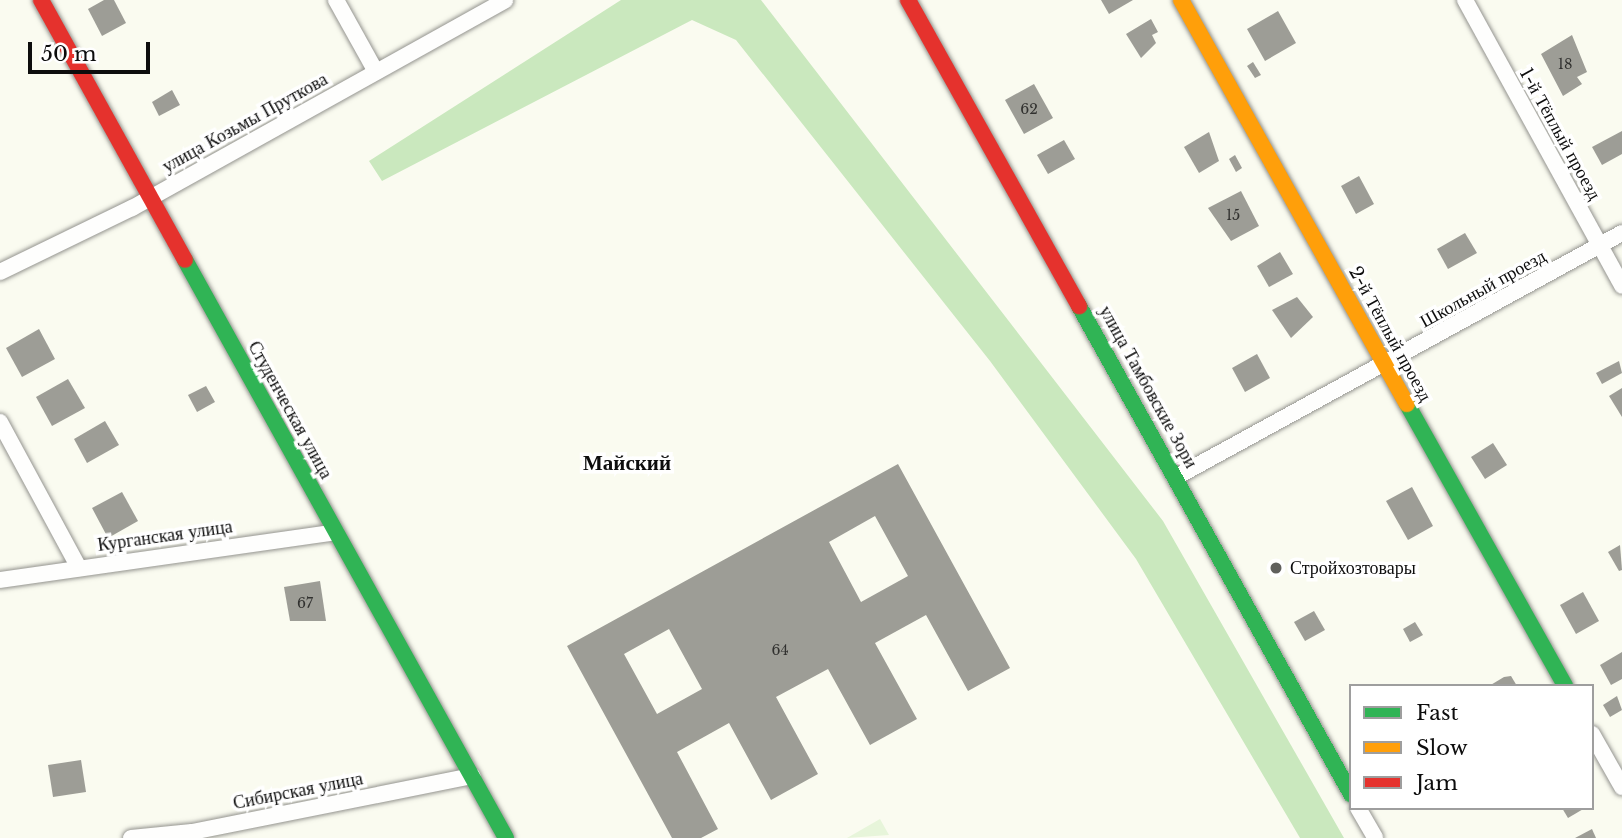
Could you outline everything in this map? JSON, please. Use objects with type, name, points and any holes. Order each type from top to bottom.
[{"type":"street","name":"Студенческая улица","points":[[41,0],[506,838]]},
{"type":"street","points":[[336,0],[376,72]]},
{"type":"street","name":"улица Козьмы Пруткова","points":[[0,272],[151,197],[505,0]]},
{"type":"street","name":"улица Тамбовские Зори","points":[[908,0],[1349,790]]},
{"type":"street","name":"2-й Тёплый проезд","points":[[1181,0],[1564,684]]},
{"type":"street","name":"1-й Тёплый проезд","points":[[1465,0],[1622,286]]},
{"type":"street","name":"Школьный проезд","points":[[1176,477],[1385,366],[1622,233]]},
{"type":"street","points":[[0,422],[79,568]]},
{"type":"street","name":"Курганская улица","points":[[0,580],[336,532]]},
{"type":"street","points":[[1594,738],[1622,787]]},
{"type":"street","name":"Сибирская улица","points":[[131,838],[192,832],[472,776]]},
{"type":"street","points":[[1360,810],[1375,838]]},
{"type":"green space","points":[[621,0],[761,0],[1163,521],[1344,838],[1300,838],[1136,559],[990,361],[736,40],[692,20],[382,181],[369,161]]},
{"type":"green space","points":[[880,819],[889,835],[847,838]]},
{"type":"building","points":[[104,0],[114,0],[126,23],[102,36],[88,9]]},
{"type":"building","points":[[1101,0],[1133,0],[1109,14]]},
{"type":"building","points":[[1278,11],[1296,43],[1265,61],[1247,29]]},
{"type":"building","points":[[1151,19],[1158,32],[1152,35],[1156,43],[1141,58],[1126,34]]},
{"type":"building","points":[[1572,35],[1587,72],[1577,77],[1582,84],[1563,96],[1541,54]]},
{"type":"building","points":[[1253,62],[1261,75],[1255,78],[1247,66]]},
{"type":"building","points":[[1034,84],[1053,118],[1024,134],[1005,100]]},
{"type":"building","points":[[172,90],[180,105],[159,116],[152,102]]},
{"type":"building","points":[[1622,131],[1622,154],[1602,165],[1592,147]]},
{"type":"building","points":[[1209,132],[1219,161],[1199,173],[1184,147]]},
{"type":"building","points":[[1064,140],[1075,159],[1048,174],[1037,155]]},
{"type":"building","points":[[1235,155],[1242,168],[1236,172],[1229,159]]},
{"type":"building","points":[[1359,176],[1374,204],[1356,214],[1341,186]]},
{"type":"building","points":[[1241,191],[1259,226],[1231,241],[1208,208]]},
{"type":"building","points":[[1465,233],[1477,253],[1448,269],[1437,249]]},
{"type":"building","points":[[1280,252],[1293,274],[1269,287],[1257,266]]},
{"type":"building","points":[[1297,297],[1313,317],[1291,338],[1272,310]]},
{"type":"building","points":[[39,329],[55,359],[22,377],[6,348]]},
{"type":"building","points":[[1257,354],[1270,378],[1245,392],[1232,368]]},
{"type":"building","points":[[1619,361],[1622,373],[1602,384],[1596,373]]},
{"type":"building","points":[[68,379],[85,408],[52,426],[36,397]]},
{"type":"building","points":[[206,386],[215,402],[197,412],[188,395]]},
{"type":"building","points":[[1622,388],[1622,417],[1609,396]]},
{"type":"building","points":[[105,421],[119,445],[87,463],[74,439]]},
{"type":"building","points":[[1493,443],[1507,465],[1485,479],[1471,457]]},
{"type":"building","points":[[898,464],[1010,668],[968,691],[926,615],[875,643],[917,719],[870,745],[828,669],[776,697],[818,774],[771,800],[729,723],[677,752],[718,829],[701,838],[672,838],[567,646]],"holes":[[[875,516],[908,576],[861,602],[829,542]],[[669,629],[702,689],[657,714],[624,654]]]},
{"type":"building","points":[[1412,487],[1433,526],[1408,540],[1386,501]]},
{"type":"building","points":[[122,492],[138,521],[108,538],[92,508]]},
{"type":"building","points":[[1620,545],[1622,570],[1619,571],[1608,552]]},
{"type":"building","points":[[320,581],[326,621],[290,621],[284,587]]},
{"type":"building","points":[[1583,592],[1599,621],[1576,634],[1560,605]]},
{"type":"building","points":[[1314,611],[1325,630],[1305,641],[1294,622]]},
{"type":"building","points":[[1415,622],[1423,635],[1410,642],[1403,629]]},
{"type":"building","points":[[1622,652],[1622,679],[1611,685],[1600,665]]},
{"type":"building","points":[[1511,676],[1516,684],[1492,684]]},
{"type":"building","points":[[1617,696],[1622,710],[1610,717],[1603,705]]},
{"type":"building","points":[[81,760],[86,792],[53,797],[48,765]]},
{"type":"building","points":[[1563,810],[1582,810],[1568,818]]},
{"type":"building","points":[[1592,829],[1596,838],[1575,838]]},
{"type":"traffic: fast","points":[[185,260],[506,838]]},
{"type":"traffic: fast","points":[[1079,306],[1349,790]]},
{"type":"traffic: fast","points":[[1407,404],[1564,684]]},
{"type":"traffic: slow","points":[[1181,0],[1407,404]]},
{"type":"traffic: jam","points":[[41,0],[185,260]]},
{"type":"traffic: jam","points":[[908,0],[1079,306]]},
{"type":"place","name":"Стройхозтовары","points":[[1276,568]]},
{"type":"district","name":"Майский","points":[[627,463]]}]
